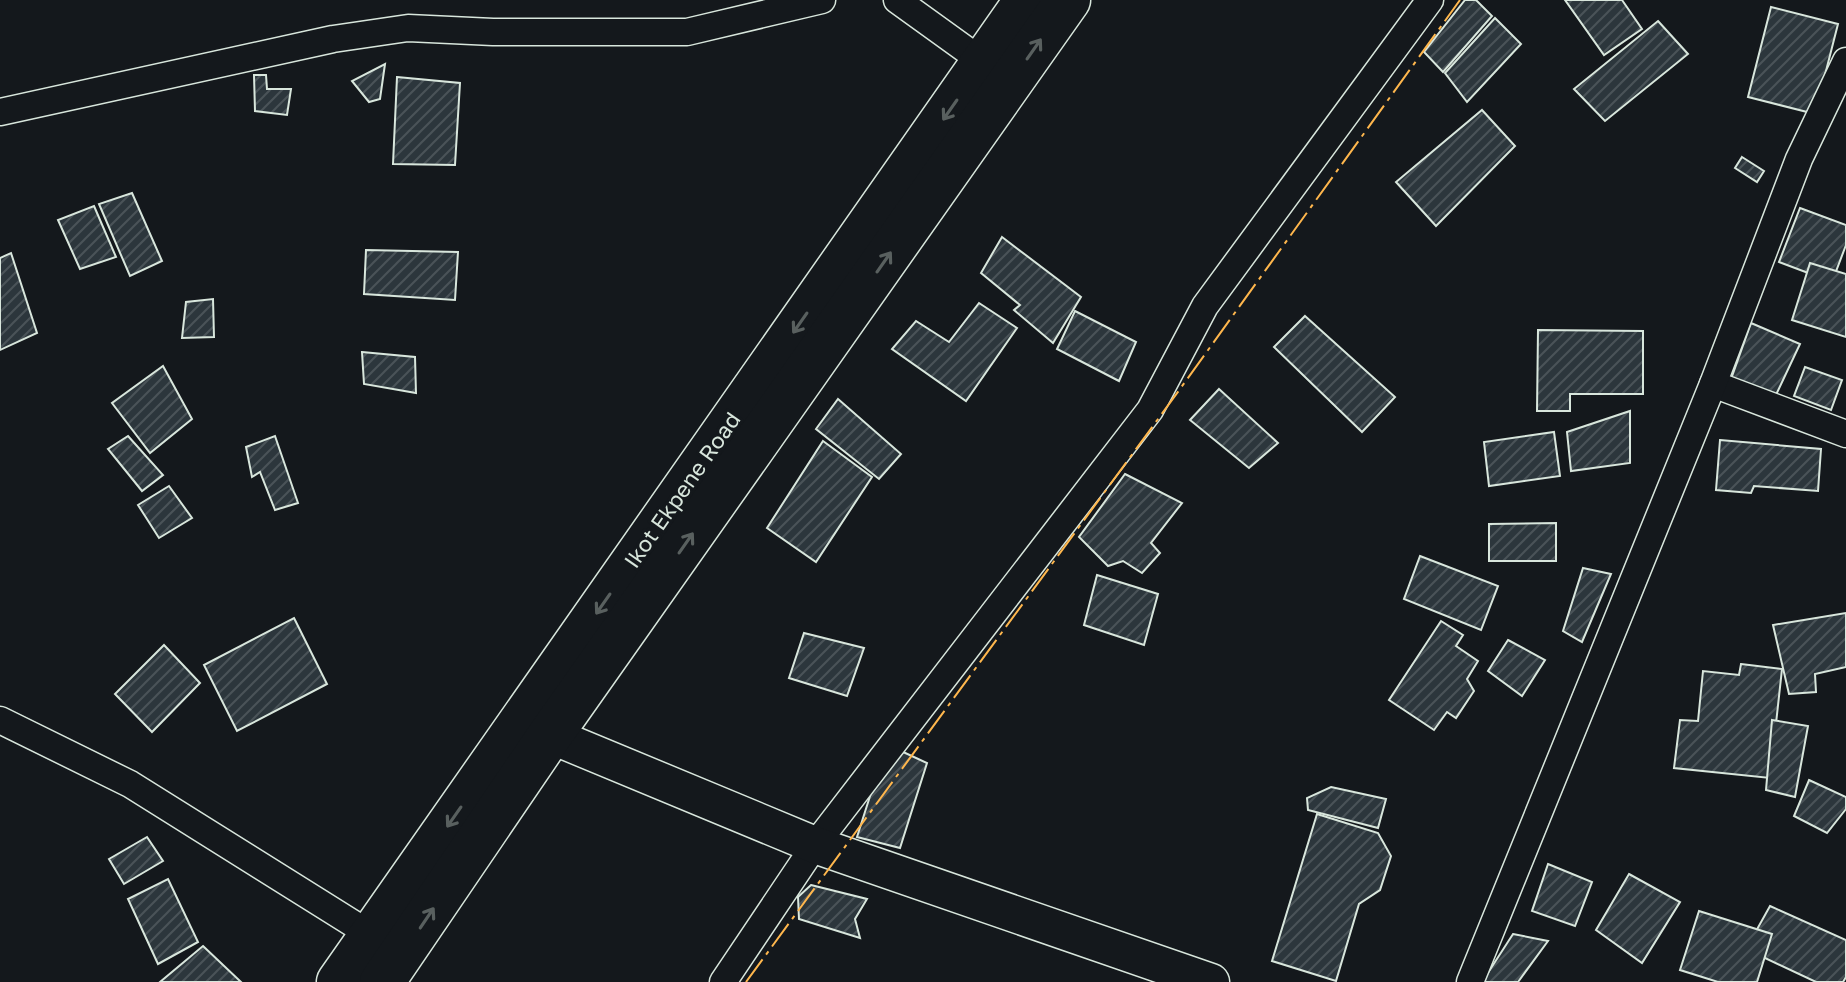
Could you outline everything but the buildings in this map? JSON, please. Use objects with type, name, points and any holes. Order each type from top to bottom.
[{"type":"highway","name":"Ikot Ekpene Road","points":[[339,982],[385,958],[550,735],[995,75],[1027,0]]},
{"type":"highway","name":"Ikot Ekpene Road","points":[[385,958],[995,75],[1068,0]]},
{"type":"street","points":[[0,112],[333,39],[408,28],[493,32],[687,32],[822,0]]},
{"type":"street","points":[[897,0],[995,75]]},
{"type":"street","points":[[723,982],[815,845],[1150,410],[1205,306],[1430,0]]},
{"type":"street","points":[[1470,982],[1713,384],[1799,159],[1846,61]]},
{"type":"street","points":[[1713,384],[1846,434]]},
{"type":"street","points":[[0,720],[130,784],[385,958]]},
{"type":"street","points":[[550,735],[815,845],[1211,982]]},
{"type":"power","points":[[746,982],[1460,0]]}]
